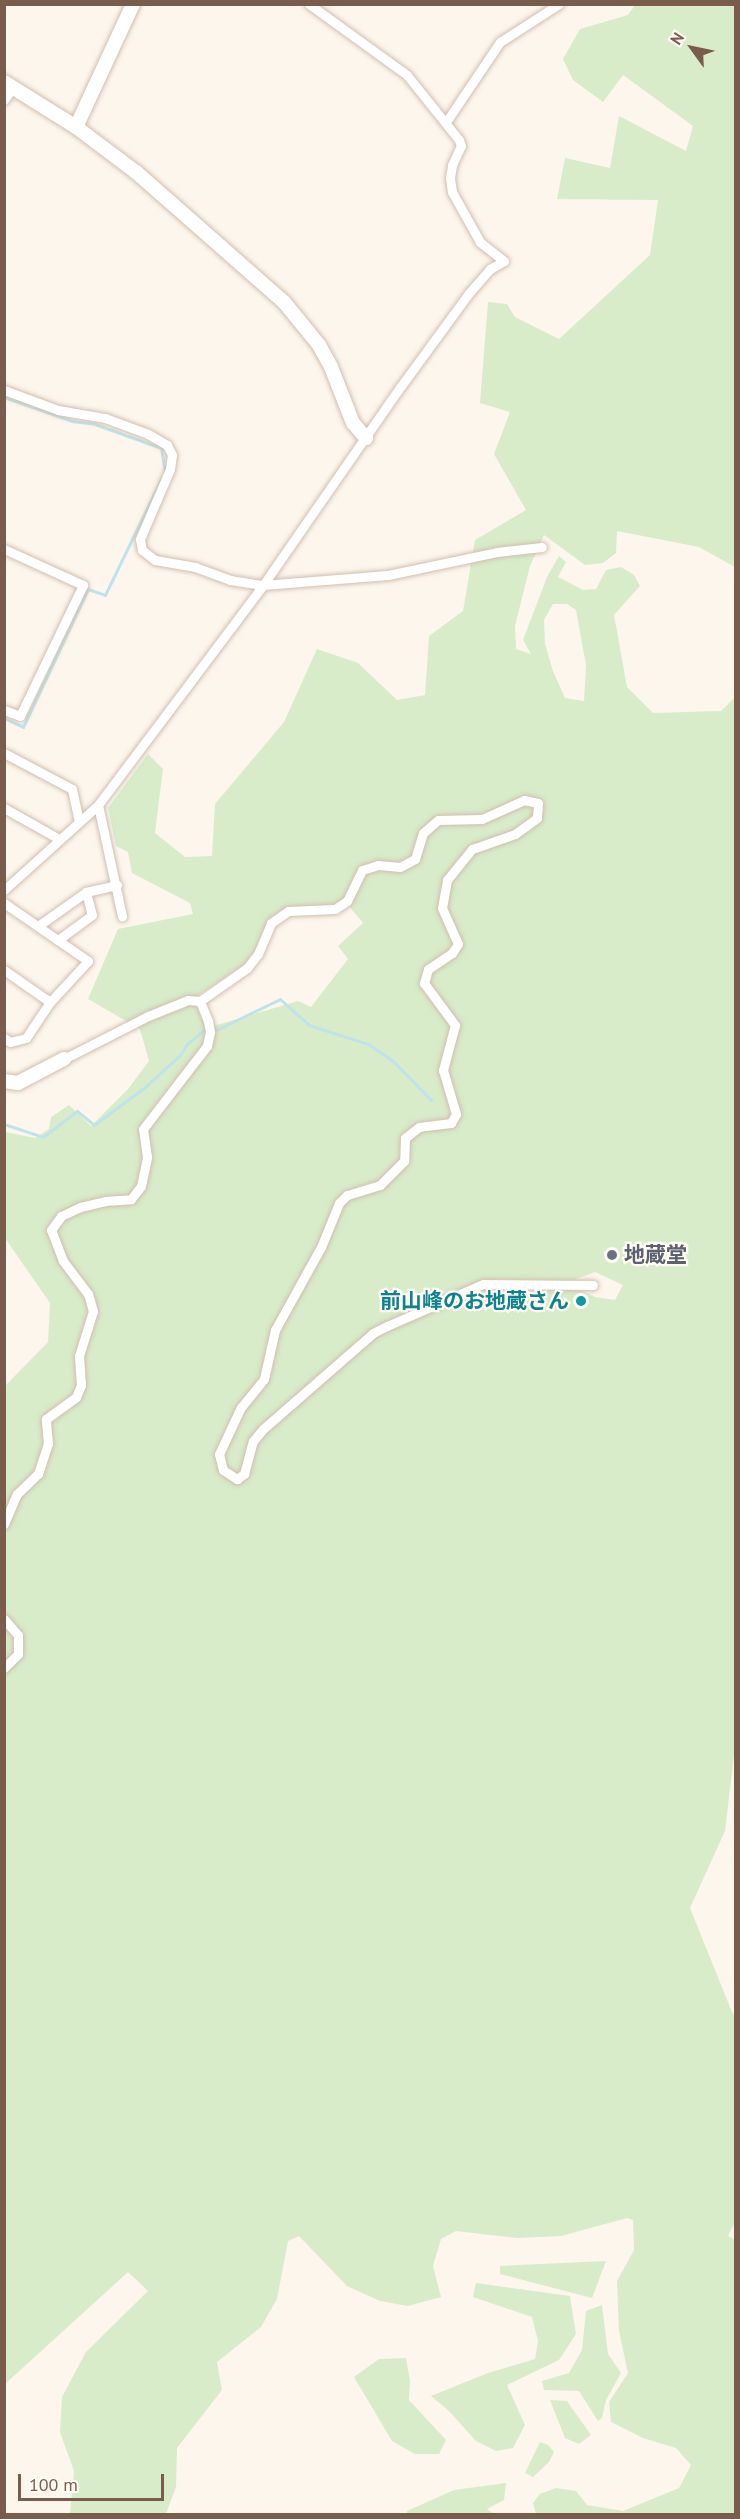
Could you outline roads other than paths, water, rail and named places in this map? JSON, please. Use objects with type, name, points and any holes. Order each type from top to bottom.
[{"type":"street","points":[[76,128],[133,4]]},
{"type":"street","points":[[4,890],[98,805],[262,585],[470,293],[490,269],[504,261],[473,232],[452,192],[452,165],[461,146],[446,122],[407,75],[309,4]]},
{"type":"street","points":[[446,122],[500,42],[559,4]]},
{"type":"street","points":[[4,100],[9,84],[76,128],[136,172],[284,302],[319,345],[353,423],[366,438]]},
{"type":"street","points":[[5,391],[58,410],[105,418],[148,434],[167,445],[172,455],[170,469],[140,539],[142,550],[155,560],[195,567],[230,579],[262,585],[388,575],[497,552],[542,547]]},
{"type":"street","points":[[4,549],[83,585],[20,716],[4,710]]},
{"type":"street","points":[[4,753],[72,789],[79,821]]},
{"type":"street","points":[[4,1081],[18,1083],[148,1016],[188,1000],[200,1001],[247,968],[258,954],[272,923],[288,911],[335,909],[347,901],[362,870],[378,865],[400,867],[415,860],[423,834],[438,820],[482,819],[524,800],[538,803],[537,818],[515,834],[472,849],[447,880],[442,908],[458,944],[452,953],[428,969],[424,983],[455,1025],[443,1062],[443,1070],[456,1114],[451,1123],[419,1127],[405,1137],[404,1161],[380,1185],[348,1195],[339,1203],[321,1247],[275,1330],[264,1379],[241,1407],[219,1454],[223,1470],[237,1479],[244,1474],[253,1441],[263,1429],[373,1333],[483,1284],[592,1285]]},
{"type":"street","points":[[98,805],[122,916]]},
{"type":"street","points":[[4,808],[59,839]]},
{"type":"street","points":[[38,926],[86,892],[117,885]]},
{"type":"street","points":[[57,940],[92,915],[86,892]]},
{"type":"street","points":[[4,903],[88,961],[50,1002],[26,1038],[9,1042],[4,1038]]},
{"type":"street","points":[[4,970],[50,1002]]},
{"type":"street","points":[[4,1524],[17,1494],[38,1474],[48,1443],[46,1419],[76,1397],[81,1385],[79,1356],[93,1311],[88,1294],[63,1261],[51,1230],[61,1216],[105,1201],[131,1199],[141,1186],[147,1157],[143,1128],[209,1042],[208,1021],[200,1001]]},
{"type":"street","points":[[4,1619],[18,1635],[18,1654],[4,1668]]},
{"type":"waterway","points":[[4,397],[72,421],[95,424],[161,448],[165,471]]},
{"type":"waterway","points":[[4,718],[23,727],[88,589],[105,595],[162,477]]},
{"type":"waterway","points":[[216,1030],[280,999],[309,1025],[368,1044],[392,1060],[431,1100]]},
{"type":"waterway","points":[[4,1124],[43,1137],[77,1111],[94,1125],[145,1087],[205,1029]]},
{"type":"place","name":"地蔵堂","points":[[612,1255]]},
{"type":"place","name":"前山峰のお地蔵さん","points":[[581,1301]]}]
